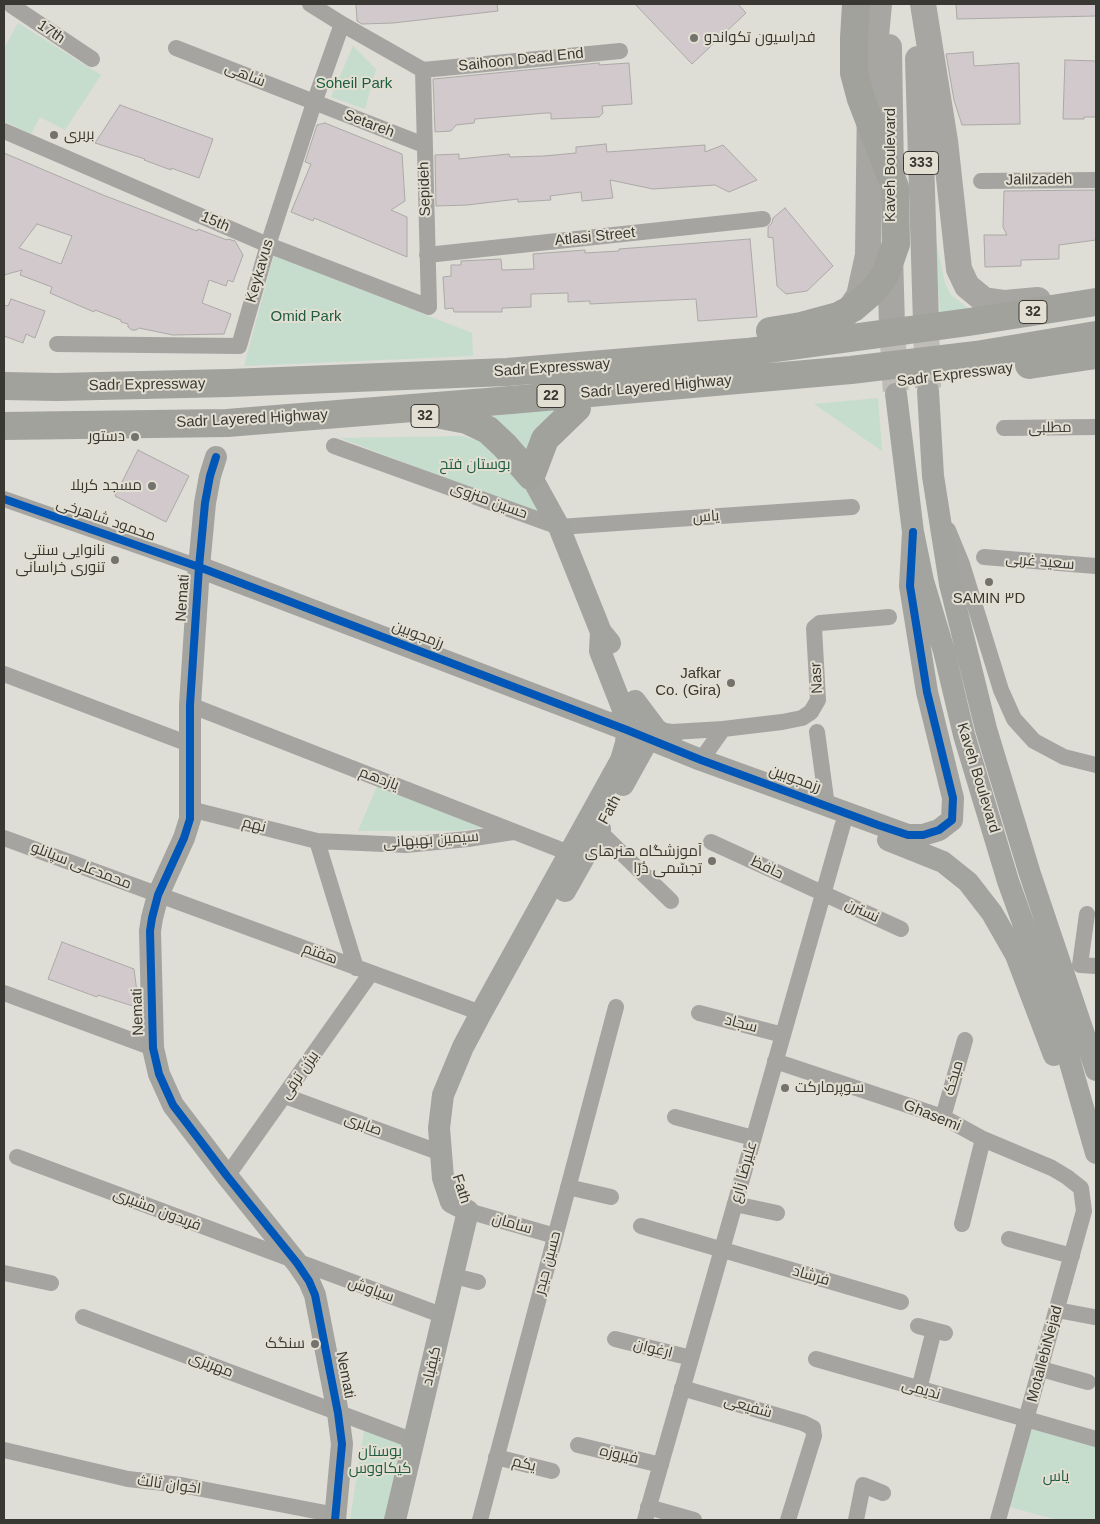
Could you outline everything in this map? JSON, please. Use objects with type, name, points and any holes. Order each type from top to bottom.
[{"type":"highway","points":[[507,375],[801,326],[838,316],[853,308],[873,291],[885,275],[896,244],[897,210],[895,187],[860,99],[854,73],[856,4]]},
{"type":"highway","name":"Sadr Expressway","points":[[4,386],[57,387],[229,383],[507,372],[747,352],[969,322],[1096,302]]},
{"type":"highway","name":"Sadr Layered Highway","points":[[4,390],[229,388],[507,375],[853,344],[970,329],[1096,308]]},
{"type":"highway","name":"Sadr Layered Highway","points":[[4,427],[227,423],[511,400],[851,370],[976,355],[1096,335]]},
{"type":"highway","name":"Sadr Expressway","points":[[4,427],[227,426],[577,408],[746,392],[846,388],[974,374],[1096,355]]},
{"type":"highway","points":[[441,415],[467,420],[488,430],[531,476],[546,438],[577,408]]},
{"type":"main road","points":[[747,352],[833,321],[848,312],[859,296],[868,255],[870,99],[879,4]]},
{"type":"main road","name":"Kaveh Boulevard","points":[[889,4],[890,287],[892,326]]},
{"type":"main road","name":"Kaveh Boulevard","points":[[916,4],[926,323]]},
{"type":"main road","points":[[923,4],[945,140],[959,269],[967,286],[984,300],[1005,303],[1096,294]]},
{"type":"street","points":[[310,4],[422,70]]},
{"type":"street","name":"17th","points":[[9,8],[92,59]]},
{"type":"street","name":"Keykavus","points":[[57,344],[239,346],[268,245],[314,102],[342,24]]},
{"type":"street","name":"شاهی","points":[[176,48],[314,102]]},
{"type":"street","name":"Saihoon Dead End","points":[[422,70],[620,51]]},
{"type":"street","name":"Sepideh","points":[[422,70],[430,307]]},
{"type":"street","name":"Setareh","points":[[314,102],[424,145]]},
{"type":"street","name":"15th","points":[[4,131],[268,245],[430,307]]},
{"type":"street","name":"Jalilzadeh","points":[[981,181],[1096,180]]},
{"type":"street","name":"Atlasi Street","points":[[428,255],[763,219]]},
{"type":"street","name":"Kaveh Boulevard","points":[[928,392],[933,476],[950,584],[986,729],[1030,874],[1096,1070]]},
{"type":"street","name":"Kaveh Boulevard","points":[[896,394],[913,532],[923,581],[944,651],[964,736],[1008,881],[1057,1017],[1096,1153]]},
{"type":"street","name":"مطلبی","points":[[1004,428],[1096,427]]},
{"type":"street","name":"حسین منزوی","points":[[334,446],[559,526]]},
{"type":"street","name":"Nemati","points":[[216,457],[210,476],[205,504],[199,567],[190,705],[190,809],[188,827],[158,895],[152,918],[150,937],[153,1048],[158,1074],[173,1105],[227,1176],[298,1263],[315,1295],[338,1413],[342,1456],[336,1518]]},
{"type":"street","points":[[531,476],[559,526],[601,632],[612,645],[635,701],[640,738]]},
{"type":"street","name":"محمود شاهرخی","points":[[4,499],[199,567]]},
{"type":"street","points":[[937,502],[962,564],[1001,690],[1014,719],[1034,741],[1064,757],[1096,765]]},
{"type":"street","name":"یاس","points":[[559,526],[852,507]]},
{"type":"street","name":"رزمجوبین","points":[[199,567],[839,814],[908,835],[923,836],[939,830],[952,820],[952,798],[927,692],[910,586],[913,532]]},
{"type":"street","name":"سعید غربی","points":[[984,557],[1096,566]]},
{"type":"street","name":"Nasr","points":[[640,738],[672,732],[723,729],[802,718],[816,707],[818,694],[814,628],[820,624],[890,617]]},
{"type":"street","points":[[601,632],[600,651],[622,707],[640,738]]},
{"type":"street","points":[[4,674],[189,744]]},
{"type":"street","name":"یازدهم","points":[[190,705],[576,856]]},
{"type":"street","points":[[701,760],[723,729]]},
{"type":"street","points":[[817,732],[839,814]]},
{"type":"street","name":"رزمجوبین","points":[[640,738],[839,814],[943,862],[968,882],[992,913],[1016,955],[1052,1049],[1088,1125]]},
{"type":"street","name":"Fath","points":[[576,856],[599,830],[640,738]]},
{"type":"street","name":"Fath","points":[[468,1211],[447,1156],[457,1099],[476,1051],[487,1016],[576,856],[621,760],[640,738]]},
{"type":"street","name":"نهم","points":[[190,809],[317,841]]},
{"type":"street","name":"علیرضا زارع","points":[[646,1514],[823,893],[839,814]]},
{"type":"street","points":[[599,830],[671,901]]},
{"type":"street","name":"سیمین بهبهانی","points":[[317,841],[406,845],[514,832]]},
{"type":"street","name":"محمدعلی سپانلو","points":[[4,838],[158,895]]},
{"type":"street","points":[[317,841],[364,971]]},
{"type":"street","name":"حافظ","points":[[711,842],[823,893]]},
{"type":"street","name":"نسترن","points":[[823,893],[901,929]]},
{"type":"street","name":"هفتم","points":[[158,895],[487,1016]]},
{"type":"street","points":[[1088,914],[1088,966]]},
{"type":"street","name":"بیژن ترقی","points":[[227,1176],[285,1096],[364,971]]},
{"type":"street","points":[[4,993],[153,1048]]},
{"type":"street","name":"حسین حیدر","points":[[480,1520],[616,1007]]},
{"type":"street","name":"سجاد","points":[[699,1013],[783,1035]]},
{"type":"street","name":"میخک","points":[[943,1117],[965,1040]]},
{"type":"street","name":"Ghasemi","points":[[776,1061],[943,1117],[983,1139],[1052,1168],[1080,1188]]},
{"type":"street","name":"صابری","points":[[285,1096],[447,1156]]},
{"type":"street","points":[[675,1117],[754,1138]]},
{"type":"street","points":[[962,1224],[983,1139]]},
{"type":"street","name":"فریدون مشیری","points":[[17,1157],[298,1263]]},
{"type":"street","points":[[568,1187],[611,1198]]},
{"type":"street","name":"MotallebiNejad","points":[[998,1520],[1084,1211],[1080,1188]]},
{"type":"street","points":[[735,1204],[777,1213]]},
{"type":"street","name":"سامان","points":[[468,1211],[555,1236]]},
{"type":"street","name":"کیقباد","points":[[395,1520],[468,1211]]},
{"type":"street","name":"فرشاد","points":[[641,1226],[901,1302]]},
{"type":"street","points":[[1009,1239],[1072,1256]]},
{"type":"street","name":"سیاوش","points":[[298,1263],[444,1316]]},
{"type":"street","points":[[4,1273],[51,1283]]},
{"type":"street","points":[[454,1276],[478,1282]]},
{"type":"street","points":[[1057,1310],[1094,1317]]},
{"type":"street","name":"مهریزی","points":[[83,1317],[414,1441]]},
{"type":"street","points":[[919,1389],[932,1330]]},
{"type":"street","name":"ارغوان","points":[[615,1339],[691,1358]]},
{"type":"street","name":"ندیمی","points":[[816,1359],[1096,1439]]},
{"type":"street","points":[[1041,1369],[1088,1382]]},
{"type":"street","name":"شفیعی","points":[[682,1388],[803,1423],[813,1428],[814,1436],[788,1520]]},
{"type":"street","name":"فیروزه","points":[[578,1445],[660,1465]]},
{"type":"street","name":"اخوان ثالث","points":[[4,1450],[128,1479],[181,1486],[336,1518]]},
{"type":"street","name":"یکم","points":[[496,1457],[552,1471]]},
{"type":"street","points":[[856,1520],[863,1485],[883,1493]]},
{"type":"street","points":[[646,1514],[694,1520]]},
{"type":"green space","points":[[18,23],[101,75],[65,130],[40,117],[31,134],[4,121],[4,48]]},
{"type":"green space","name":"Soheil Park","points":[[353,46],[376,69],[365,109],[331,97]]},
{"type":"green space","points":[[934,231],[945,283],[951,295],[969,309],[940,312]]},
{"type":"green space","name":"Omid Park","points":[[274,255],[472,333],[473,356],[244,366]]},
{"type":"green space","points":[[878,398],[882,451],[814,404]]},
{"type":"green space","points":[[561,409],[529,465],[471,415]]},
{"type":"green space","name":"بوستان فتح","points":[[462,436],[488,444],[505,460],[544,516],[340,438]]},
{"type":"green space","points":[[377,786],[489,827],[457,831],[358,831]]},
{"type":"green space","name":"یاس","points":[[1028,1424],[1096,1444],[1096,1520],[1058,1520],[1006,1506]]},
{"type":"green space","name":"بوستان کیکاووس","points":[[364,1430],[405,1446],[387,1520],[350,1520]]},
{"type":"building","points":[[356,4],[497,4],[498,11],[393,23],[362,24],[357,21]]},
{"type":"building","name":"فدراسیون تکواندو","points":[[635,4],[738,4],[746,13],[692,64]]},
{"type":"building","points":[[956,4],[1096,4],[1096,16],[957,19]]},
{"type":"building","points":[[973,52],[974,66],[1019,63],[1020,124],[962,125],[954,100],[946,54]]},
{"type":"building","points":[[1065,60],[1096,61],[1096,117],[1063,119]]},
{"type":"building","points":[[599,63],[599,65],[629,63],[632,104],[602,106],[603,113],[599,117],[551,119],[551,113],[546,113],[475,119],[474,123],[456,125],[451,131],[435,132],[433,79]]},
{"type":"building","points":[[120,105],[213,139],[199,178],[95,143]]},
{"type":"building","points":[[325,123],[402,154],[405,201],[391,210],[407,217],[407,257],[314,218],[313,221],[291,212],[311,164],[305,162],[317,125]]},
{"type":"building","points":[[606,144],[607,152],[705,145],[705,152],[723,145],[757,180],[729,192],[715,185],[653,189],[610,180],[613,198],[582,201],[581,192],[550,196],[551,200],[518,202],[518,199],[467,205],[436,206],[435,155],[459,154],[459,159],[509,154],[510,157],[544,156],[576,153],[576,147]]},
{"type":"building","points":[[4,153],[103,195],[197,231],[198,229],[227,240],[235,241],[243,255],[233,282],[228,280],[226,286],[209,280],[202,303],[231,314],[224,334],[173,335],[139,328],[132,330],[128,327],[128,324],[121,322],[121,320],[95,310],[94,312],[50,293],[52,287],[20,275],[22,270],[4,275]],"holes":[[[37,224],[72,236],[61,264],[19,248]]]},
{"type":"building","points":[[1096,190],[1096,240],[1059,245],[1059,259],[1021,260],[1021,266],[985,267],[984,235],[1007,235],[1003,227],[1004,191]]},
{"type":"building","points":[[785,208],[833,266],[807,291],[786,294],[777,286],[773,238],[768,237],[768,227],[772,223],[773,218]]},
{"type":"building","points":[[750,239],[757,317],[698,321],[696,299],[590,304],[590,301],[568,302],[568,293],[531,294],[531,307],[502,308],[502,312],[454,312],[453,308],[445,309],[443,277],[451,276],[451,265],[461,265],[461,261],[501,259],[502,270],[534,269],[533,254],[585,250],[585,253],[619,251],[619,249]]},
{"type":"building","points":[[11,299],[45,311],[35,338],[26,334],[23,343],[4,336],[4,305],[8,306]]},
{"type":"building","name":"مسجد کربلا","points":[[138,450],[189,476],[166,522],[115,496]]},
{"type":"building","points":[[62,942],[134,969],[138,1000],[136,1007],[98,995],[97,997],[48,979]]},
{"type":"tunnel","points":[[926,323],[928,391]]},
{"type":"tunnel","points":[[892,326],[896,394]]},
{"type":"cycle path","points":[[216,457],[205,503],[199,567],[190,705],[190,819],[184,838],[158,895],[150,931],[153,1048],[159,1074],[173,1105],[297,1263],[309,1281],[315,1295],[338,1413],[342,1444],[335,1520]]},
{"type":"cycle path","points":[[4,499],[199,567],[701,760],[878,825],[908,835],[923,835],[939,830],[952,820],[953,798],[927,692],[910,586],[913,532]]},
{"type":"place","name":"فدراسیون تکواندو","points":[[694,38]]},
{"type":"place","name":"بربری","points":[[54,135]]},
{"type":"place","name":"دستور","points":[[135,437]]},
{"type":"place","name":"مسجد کربلا","points":[[152,486]]},
{"type":"place","name":"نانوایی سنتی تنوری خراسانی","points":[[115,560]]},
{"type":"place","name":"SAMIN ۳D","points":[[989,582]]},
{"type":"place","name":"Jafkar Co. (Gira)","points":[[731,683]]},
{"type":"place","name":"آموزشگاه هنرهای تجسّمی دُرّا","points":[[712,861]]},
{"type":"place","name":"سوپرمارکت","points":[[785,1088]]},
{"type":"place","name":"سنگک","points":[[315,1344]]}]
